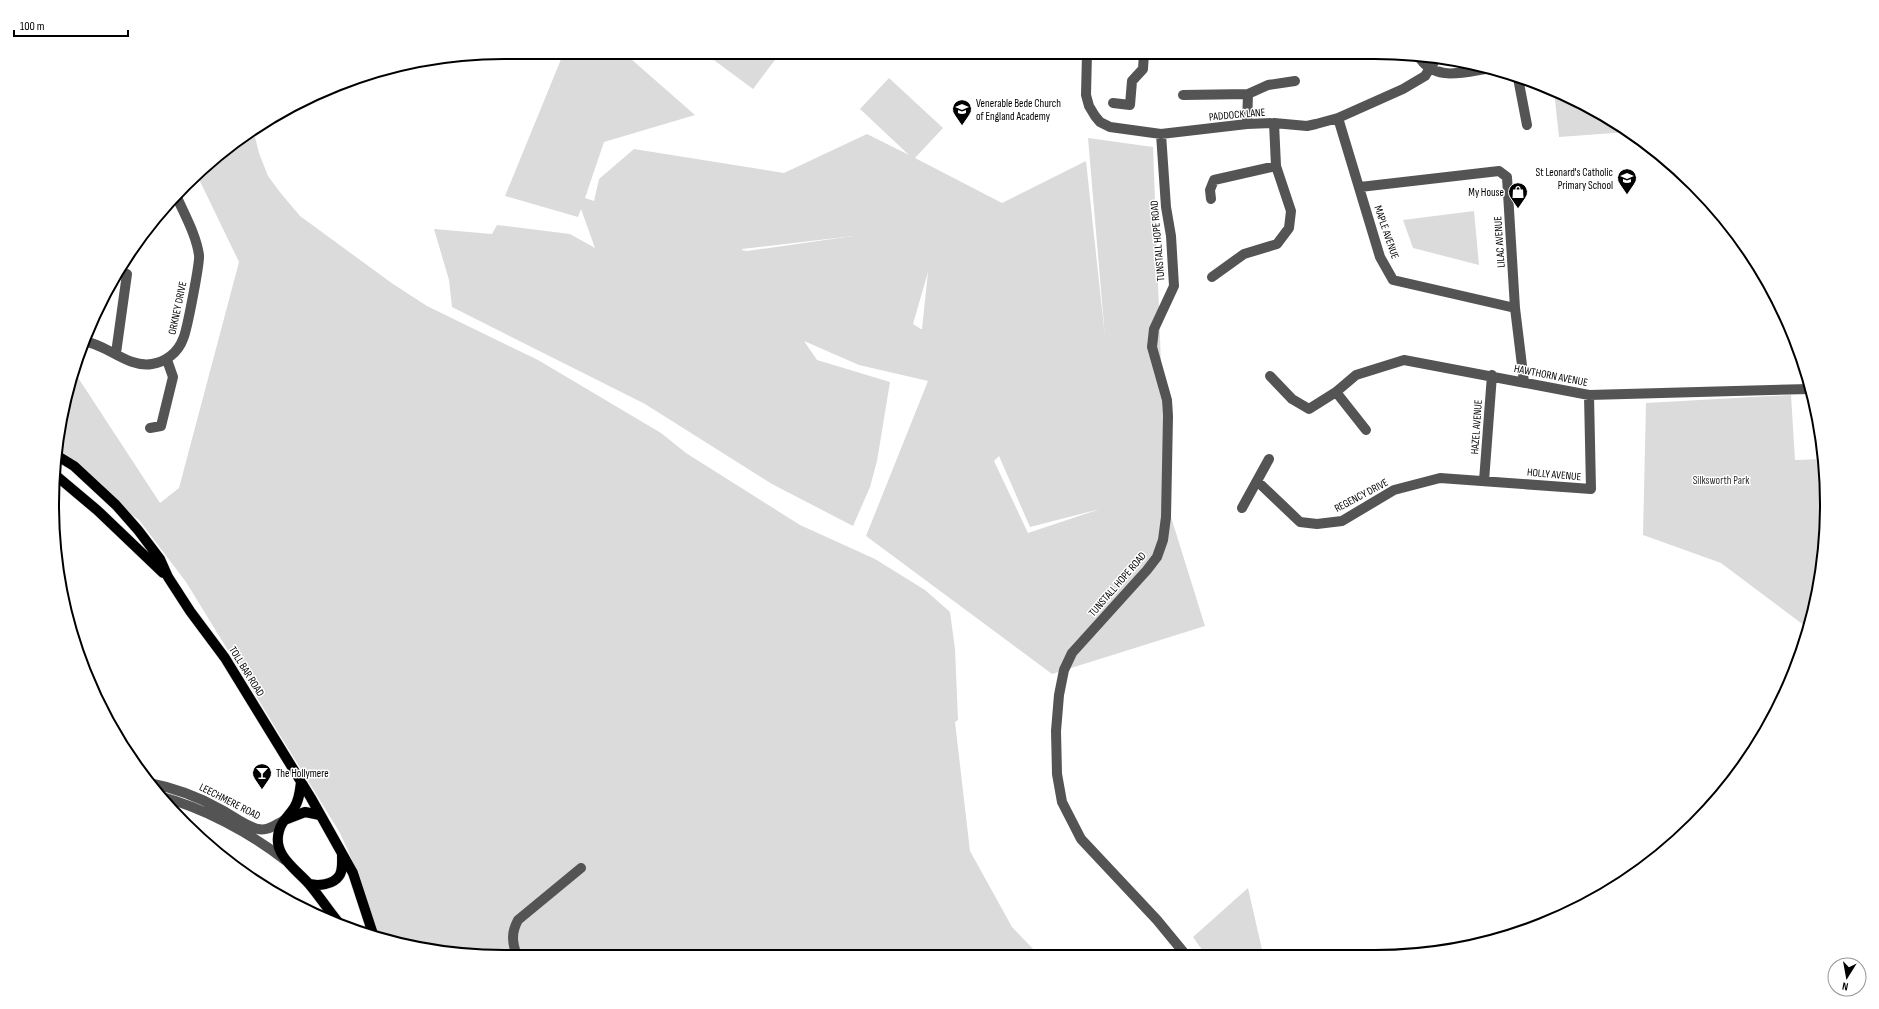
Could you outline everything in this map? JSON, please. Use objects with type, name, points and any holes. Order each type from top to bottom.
[{"type":"main road","name":"TOLL BAR ROAD","points":[[62,458],[74,466],[116,505],[138,530],[160,559],[168,577],[225,658],[320,815]]},
{"type":"main road","name":"TOLL BAR ROAD","points":[[60,479],[97,510],[168,577]]},
{"type":"main road","points":[[285,860],[278,847],[279,830],[283,820],[295,807],[299,797],[301,782]]},
{"type":"main road","name":"LEECHMERE ROAD","points":[[283,820],[305,812],[320,815]]},
{"type":"main road","points":[[320,815],[353,873],[372,929]]},
{"type":"main road","points":[[309,884],[315,886],[329,883],[339,876],[342,868],[342,854]]},
{"type":"main road","name":"LEECHMERE ROAD","points":[[285,860],[309,884],[332,915]]},
{"type":"street","name":"PADDOCK LANE","points":[[1087,59],[1086,95],[1089,106],[1100,122],[1110,127],[1161,134],[1247,124],[1274,123],[1307,126],[1338,118],[1418,81],[1431,63]]},
{"type":"street","points":[[1113,104],[1130,105],[1132,81],[1143,69],[1144,59]]},
{"type":"street","points":[[1431,63],[1442,74],[1470,70]]},
{"type":"street","points":[[1183,95],[1248,94],[1268,85],[1295,81]]},
{"type":"street","points":[[1519,83],[1527,125]]},
{"type":"street","points":[[1247,124],[1248,94]]},
{"type":"street","name":"MAPLE AVENUE","points":[[1338,118],[1380,257],[1393,280],[1515,308]]},
{"type":"street","points":[[1212,277],[1244,254],[1277,244],[1289,228],[1291,211],[1276,166],[1274,123]]},
{"type":"street","name":"TUNSTALL HOPE ROAD","points":[[1161,134],[1166,206],[1171,236],[1174,286],[1154,329],[1152,347],[1167,400],[1168,416],[1166,517],[1163,540],[1157,557],[1072,653],[1064,670],[1059,695],[1056,731],[1057,774],[1062,802],[1081,839],[1157,920],[1182,950]]},
{"type":"street","points":[[1211,199],[1210,190],[1214,180],[1276,166]]},
{"type":"street","name":"LILAC AVENUE","points":[[1360,187],[1499,171],[1507,177],[1515,308],[1524,382]]},
{"type":"street","name":"ORKNEY DRIVE","points":[[167,360],[183,340],[200,257],[196,240],[179,201]]},
{"type":"street","points":[[116,353],[126,274]]},
{"type":"street","points":[[89,344],[116,353],[136,364],[150,364],[167,360],[173,377],[161,426],[150,428]]},
{"type":"street","name":"HAWTHORN AVENUE","points":[[1336,392],[1356,375],[1404,360],[1492,375],[1589,395],[1805,389]]},
{"type":"street","name":"HAZEL AVENUE","points":[[1484,480],[1492,375]]},
{"type":"street","points":[[1270,376],[1292,399],[1308,409],[1336,392],[1366,430]]},
{"type":"street","name":"HOLLY AVENUE","points":[[1421,482],[1440,478],[1484,480],[1591,489],[1589,395]]},
{"type":"street","points":[[1242,508],[1269,459]]},
{"type":"street","name":"REGENCY DRIVE","points":[[1257,481],[1300,522],[1317,524],[1342,521],[1394,490],[1421,482]]},
{"type":"street","name":"LEECHMERE ROAD","points":[[159,785],[176,788],[195,796],[248,826],[259,829],[268,829],[283,820]]},
{"type":"street","name":"LEECHMERE ROAD","points":[[172,800],[222,820],[267,846],[285,860]]},
{"type":"street","points":[[515,950],[512,938],[514,928],[518,920],[581,868]]},
{"type":"green space","points":[[561,59],[631,59],[695,115],[604,142],[585,198],[594,201],[599,179],[634,149],[784,173],[867,134],[909,155],[860,109],[889,78],[943,128],[915,158],[1002,203],[1086,161],[1105,337],[1088,138],[1153,147],[1166,501],[1205,626],[1052,674],[866,536],[928,381],[859,365],[804,341],[817,360],[890,382],[877,461],[870,487],[853,526],[772,484],[645,404],[452,307],[449,280],[434,229],[492,234],[497,225],[570,234],[595,248],[581,209],[578,217],[505,196]],"holes":[[[853,236],[747,251],[742,249]],[[928,272],[922,329],[921,329],[913,324]],[[999,456],[1030,527],[1100,509],[1028,533],[994,461]]]},
{"type":"green space","points":[[712,59],[776,59],[753,89]]},
{"type":"green space","points":[[1555,97],[1572,105],[1620,133],[1559,137]]},
{"type":"green space","points":[[255,136],[259,153],[268,176],[300,216],[393,284],[427,306],[538,360],[661,433],[686,453],[800,525],[875,559],[925,590],[950,612],[955,649],[958,720],[955,722],[970,851],[1012,927],[1034,950],[504,950],[446,946],[389,935],[377,931],[358,873],[340,833],[186,582],[139,520],[61,462],[68,418],[78,377],[160,503],[179,488],[239,262],[199,180],[233,151]]},
{"type":"green space","points":[[1474,211],[1479,265],[1413,248],[1403,220]]},
{"type":"green space","name":"Silksworth Park","points":[[1791,395],[1795,460],[1817,459],[1819,475],[1819,534],[1816,563],[1803,625],[1721,563],[1643,535],[1646,403]]},
{"type":"green space","points":[[1248,888],[1262,950],[1202,950],[1193,937]]},
{"type":"place","name":"Venerable Bede Church of England Academy","points":[[962,126]]},
{"type":"place","name":"St Leonard's Catholic Primary School","points":[[1627,195]]},
{"type":"place","name":"My House","points":[[1518,209]]},
{"type":"place","name":"The Hollymere","points":[[262,790]]}]
